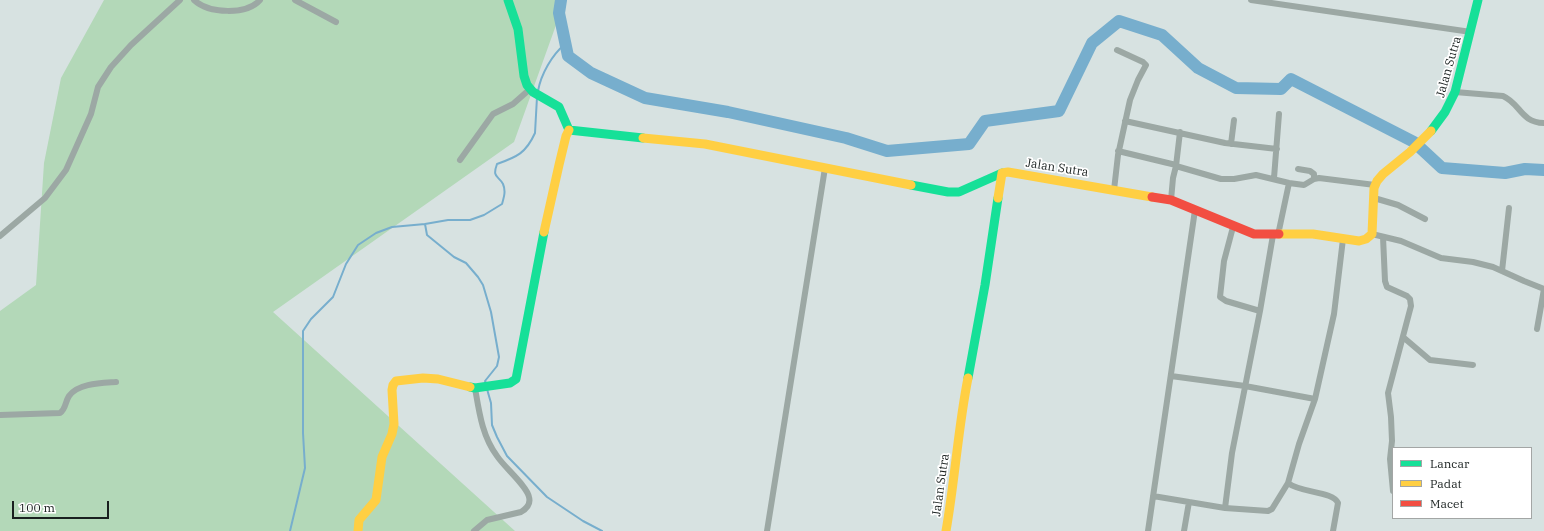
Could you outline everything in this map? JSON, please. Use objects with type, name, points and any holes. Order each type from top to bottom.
[{"type":"street","points":[[0,236],[45,198],[66,170],[91,114],[98,87],[111,67],[131,45],[180,0]]},
{"type":"street","points":[[194,0],[208,8],[220,11],[248,8],[260,0]]},
{"type":"street","points":[[295,0],[336,22]]},
{"type":"street","points":[[508,0],[518,29],[524,76],[527,85],[535,92],[559,107],[569,130]]},
{"type":"street","points":[[1251,0],[1278,2],[1471,32]]},
{"type":"street","name":"Jalan Sutra","points":[[1375,185],[1386,171],[1430,134],[1450,107],[1471,32],[1478,0]]},
{"type":"street","points":[[1114,190],[1118,151],[1130,100],[1146,65],[1144,62],[1117,50]]},
{"type":"street","points":[[460,160],[493,114],[535,92]]},
{"type":"street","points":[[1455,92],[1503,96],[1508,98],[1527,118],[1532,121],[1544,123]]},
{"type":"street","points":[[1274,178],[1279,114]]},
{"type":"street","points":[[1125,120],[1180,132],[1202,139],[1276,149]]},
{"type":"street","points":[[1231,144],[1234,120]]},
{"type":"street","points":[[569,130],[705,144],[948,192],[959,192],[1002,173]]},
{"type":"street","points":[[358,531],[359,520],[376,500],[382,457],[392,434],[394,424],[392,390],[396,381],[402,379],[430,378],[482,387],[510,383],[516,379],[555,178],[569,130]]},
{"type":"street","points":[[1171,200],[1180,132]]},
{"type":"street","points":[[1118,151],[1221,179],[1234,179],[1256,175],[1274,178],[1289,183],[1306,185],[1314,179],[1319,178],[1375,185],[1372,234],[1401,241],[1441,258],[1482,264],[1544,289],[1537,329]]},
{"type":"street","points":[[768,531],[825,168]]},
{"type":"street","points":[[1298,169],[1310,171],[1314,174],[1314,179]]},
{"type":"street","name":"Jalan Sutra","points":[[946,531],[953,491],[962,407],[985,285],[1002,173],[1008,172],[1171,200],[1233,227],[1254,234],[1313,234],[1360,241],[1366,239],[1372,234]]},
{"type":"street","points":[[1225,508],[1232,453],[1245,386],[1275,235],[1289,183]]},
{"type":"street","points":[[1374,198],[1398,206],[1426,219]]},
{"type":"street","points":[[1502,271],[1509,208]]},
{"type":"street","points":[[1148,531],[1195,210]]},
{"type":"street","points":[[1233,227],[1224,261],[1220,296],[1226,301],[1260,311]]},
{"type":"street","points":[[1383,237],[1385,281],[1387,287],[1407,296],[1410,299],[1411,306],[1388,393],[1391,417],[1392,441],[1390,459],[1392,480]]},
{"type":"street","points":[[1153,496],[1225,508],[1270,511],[1288,483],[1299,444],[1315,399],[1334,314],[1343,239]]},
{"type":"street","points":[[1403,337],[1430,360],[1473,366]]},
{"type":"street","points":[[1171,376],[1245,386],[1315,399]]},
{"type":"street","points":[[0,415],[60,413],[64,408],[68,396],[81,388],[93,384],[116,382]]},
{"type":"street","points":[[474,531],[487,520],[525,510],[530,501],[528,493],[496,456],[488,440],[481,418],[482,387]]},
{"type":"street","points":[[1288,483],[1298,489],[1331,496],[1336,500],[1338,503],[1333,531]]},
{"type":"street","points":[[1184,531],[1189,502]]},
{"type":"green space","points":[[104,0],[565,0],[514,142],[273,312],[515,531],[0,531],[0,311],[36,285],[44,163],[61,78]]},
{"type":"waterway","points":[[561,0],[559,13],[568,56],[591,73],[645,98],[728,112],[846,138],[887,151],[969,144],[985,121],[1059,111],[1092,43],[1119,21],[1162,35],[1198,68],[1236,88],[1281,89],[1291,79],[1414,142],[1442,168],[1505,173],[1525,169],[1544,170]]},
{"type":"waterway","points":[[538,91],[539,85],[548,65],[560,48],[565,44]]},
{"type":"waterway","points":[[486,383],[485,381],[497,366],[499,357],[491,312],[483,285],[466,263],[454,257],[427,235],[425,224],[448,220],[470,220],[484,215],[502,204],[504,189],[503,184],[495,174],[497,164],[520,153],[532,140],[535,133],[537,97]]},
{"type":"waterway","points":[[290,531],[305,468],[303,433],[303,331],[311,319],[333,297],[346,264],[358,245],[376,233],[392,227],[425,224]]},
{"type":"waterway","points":[[487,389],[491,403],[492,425],[507,456],[547,497],[583,521],[602,531]]},
{"type":"traffic: fast","points":[[508,0],[518,29],[524,76],[527,85],[533,92],[559,107],[569,130],[643,138]]},
{"type":"traffic: fast","points":[[1431,131],[1445,112],[1455,92],[1478,0]]},
{"type":"traffic: fast","points":[[911,185],[948,192],[959,192],[1002,173]]},
{"type":"traffic: fast","points":[[968,378],[985,285],[998,198]]},
{"type":"traffic: fast","points":[[470,387],[475,388],[510,383],[516,379],[544,232]]},
{"type":"traffic: slow","points":[[544,232],[566,136],[569,130]]},
{"type":"traffic: slow","points":[[1279,234],[1313,234],[1359,241],[1366,239],[1372,234],[1374,188],[1377,181],[1431,131]]},
{"type":"traffic: slow","points":[[643,138],[705,144],[911,185]]},
{"type":"traffic: slow","points":[[998,198],[1002,173],[1008,172],[1152,197]]},
{"type":"traffic: slow","points":[[358,531],[359,520],[376,500],[382,457],[392,434],[394,424],[392,390],[396,381],[423,378],[438,379],[470,387]]},
{"type":"traffic: slow","points":[[946,531],[968,378]]},
{"type":"traffic: jam","points":[[1152,197],[1171,200],[1254,234],[1279,234]]}]
